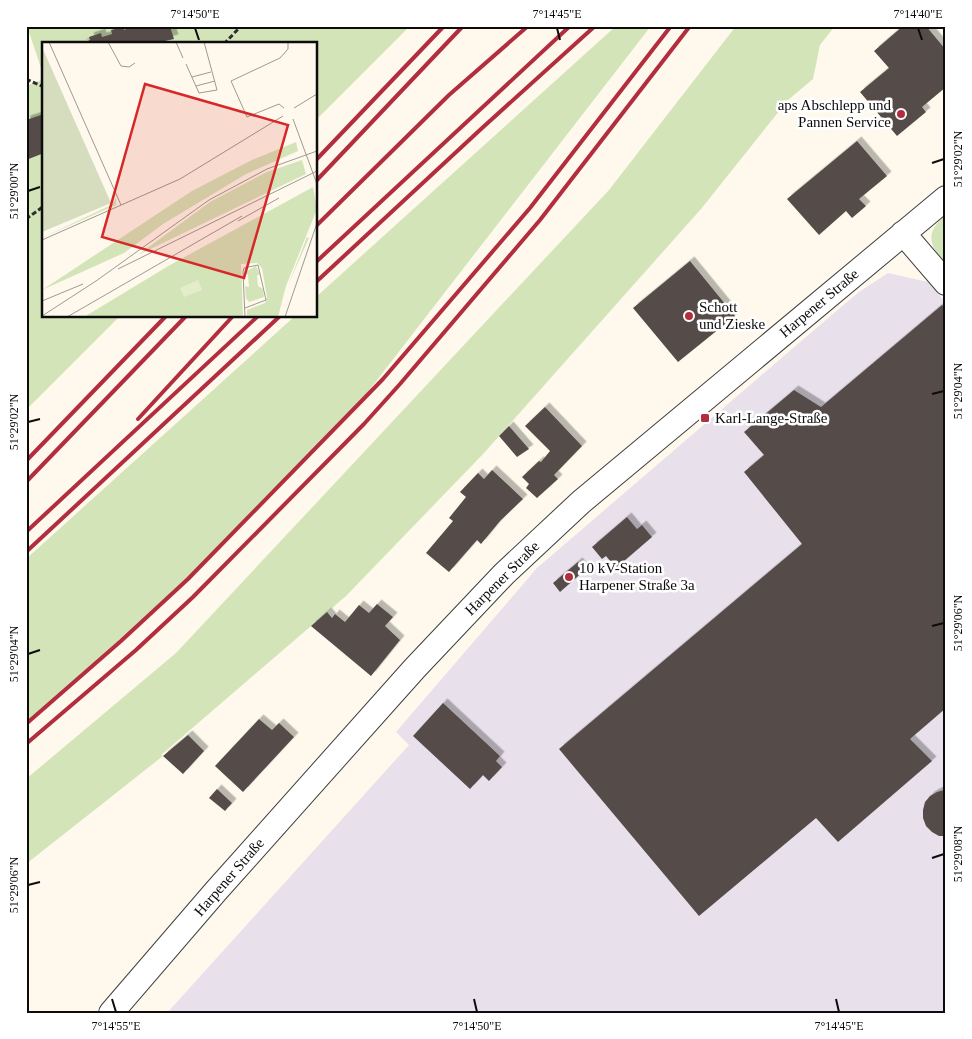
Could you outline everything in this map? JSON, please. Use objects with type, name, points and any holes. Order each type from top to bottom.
[{"type":"street","name":"Harpener Straße","points":[[111,1013],[216,891],[408,675],[504,574],[581,502],[946,198]]},
{"type":"street","points":[[903,233],[946,283]]},
{"type":"path","points":[[226,42],[241,26]]},
{"type":"path","points":[[26,80],[42,86]]},
{"type":"path","points":[[26,219],[42,207]]},
{"type":"shaded area","points":[[888,273],[928,282],[946,303],[946,1013],[167,1013],[409,745],[396,732],[537,568],[834,313],[859,292]]},
{"type":"green space","points":[[27,26],[410,26],[318,118],[318,42],[42,42],[42,71]]},
{"type":"green space","points":[[616,26],[651,26],[353,411],[188,579],[121,641],[26,724],[26,559],[293,318],[318,318],[318,295]]},
{"type":"green space","points":[[736,26],[835,26],[820,45],[813,79],[788,100],[701,209],[484,453],[346,596],[161,755],[163,756],[26,864],[26,779],[176,653],[609,190]]},
{"type":"green space","points":[[42,80],[42,318],[118,318],[26,410],[26,86]]},
{"type":"green space","points":[[946,215],[946,264],[936,251],[931,239],[934,228]]},
{"type":"building","points":[[134,26],[170,26],[174,39],[165,42],[86,42],[90,40],[89,37],[101,33],[102,37],[112,34],[111,30],[123,27],[124,30]]},
{"type":"building","points":[[903,26],[926,26],[946,50],[946,87],[922,107],[926,112],[897,136],[860,92],[889,68],[874,51]]},
{"type":"building","points":[[42,115],[42,154],[26,160],[26,120]]},
{"type":"building","points":[[857,141],[887,176],[859,199],[866,206],[852,218],[846,211],[819,235],[787,199]]},
{"type":"building","points":[[690,261],[735,316],[678,362],[633,308]]},
{"type":"building","points":[[942,305],[946,309],[946,708],[910,739],[932,761],[838,842],[816,818],[699,916],[559,749],[802,544],[744,472],[764,455],[744,432],[794,390],[821,407]]},
{"type":"building","points":[[545,407],[582,446],[554,475],[558,479],[537,498],[526,488],[529,484],[522,477],[539,461],[541,462],[550,451],[525,426]]},
{"type":"building","points":[[509,426],[529,449],[517,457],[499,436]]},
{"type":"building","points":[[492,470],[523,499],[500,521],[481,544],[477,540],[449,572],[426,553],[453,521],[449,518],[466,497],[460,492],[478,473],[484,479]]},
{"type":"building","points":[[627,517],[637,529],[642,525],[652,537],[616,568],[606,556],[602,559],[592,547]]},
{"type":"building","name":"10 kV-Station Harpener Straße 3a","points":[[578,562],[585,570],[560,592],[553,583]]},
{"type":"building","points":[[377,604],[393,617],[385,626],[400,640],[371,676],[311,626],[327,612],[332,618],[335,614],[345,622],[359,605],[369,613]]},
{"type":"building","points":[[443,703],[500,756],[496,761],[502,767],[489,781],[483,775],[470,789],[413,736]]},
{"type":"building","points":[[259,719],[272,730],[279,723],[294,737],[243,792],[215,766]]},
{"type":"building","points":[[188,735],[204,751],[183,774],[163,756]]},
{"type":"building","points":[[217,789],[232,803],[225,811],[209,798]]},
{"type":"building","points":[[946,790],[946,836],[939,836],[926,826],[923,810],[925,802],[930,796]]},
{"type":"railway","points":[[318,158],[444,26]]},
{"type":"railway","points":[[318,179],[463,26]]},
{"type":"railway","points":[[318,224],[449,95],[528,26]]},
{"type":"railway","points":[[318,260],[570,26]]},
{"type":"railway","points":[[318,280],[595,26]]},
{"type":"railway","points":[[26,724],[121,641],[188,579],[383,379],[530,208],[671,26]]},
{"type":"railway","points":[[26,744],[136,650],[193,597],[364,424],[540,220],[690,26]]},
{"type":"railway","points":[[26,461],[164,318]]},
{"type":"railway","points":[[26,482],[184,318]]},
{"type":"railway","points":[[138,419],[231,318]]},
{"type":"railway","points":[[26,532],[256,318]]},
{"type":"railway","points":[[26,552],[278,318]]},
{"type":"place","name":"aps Abschlepp und Pannen Service","points":[[901,114]]},
{"type":"place","name":"Schott und Zieske","points":[[689,316]]},
{"type":"place","name":"Karl-Lange-Straße","points":[[705,418]]},
{"type":"place","name":"10 kV-Station Harpener Straße 3a","points":[[569,577]]}]
